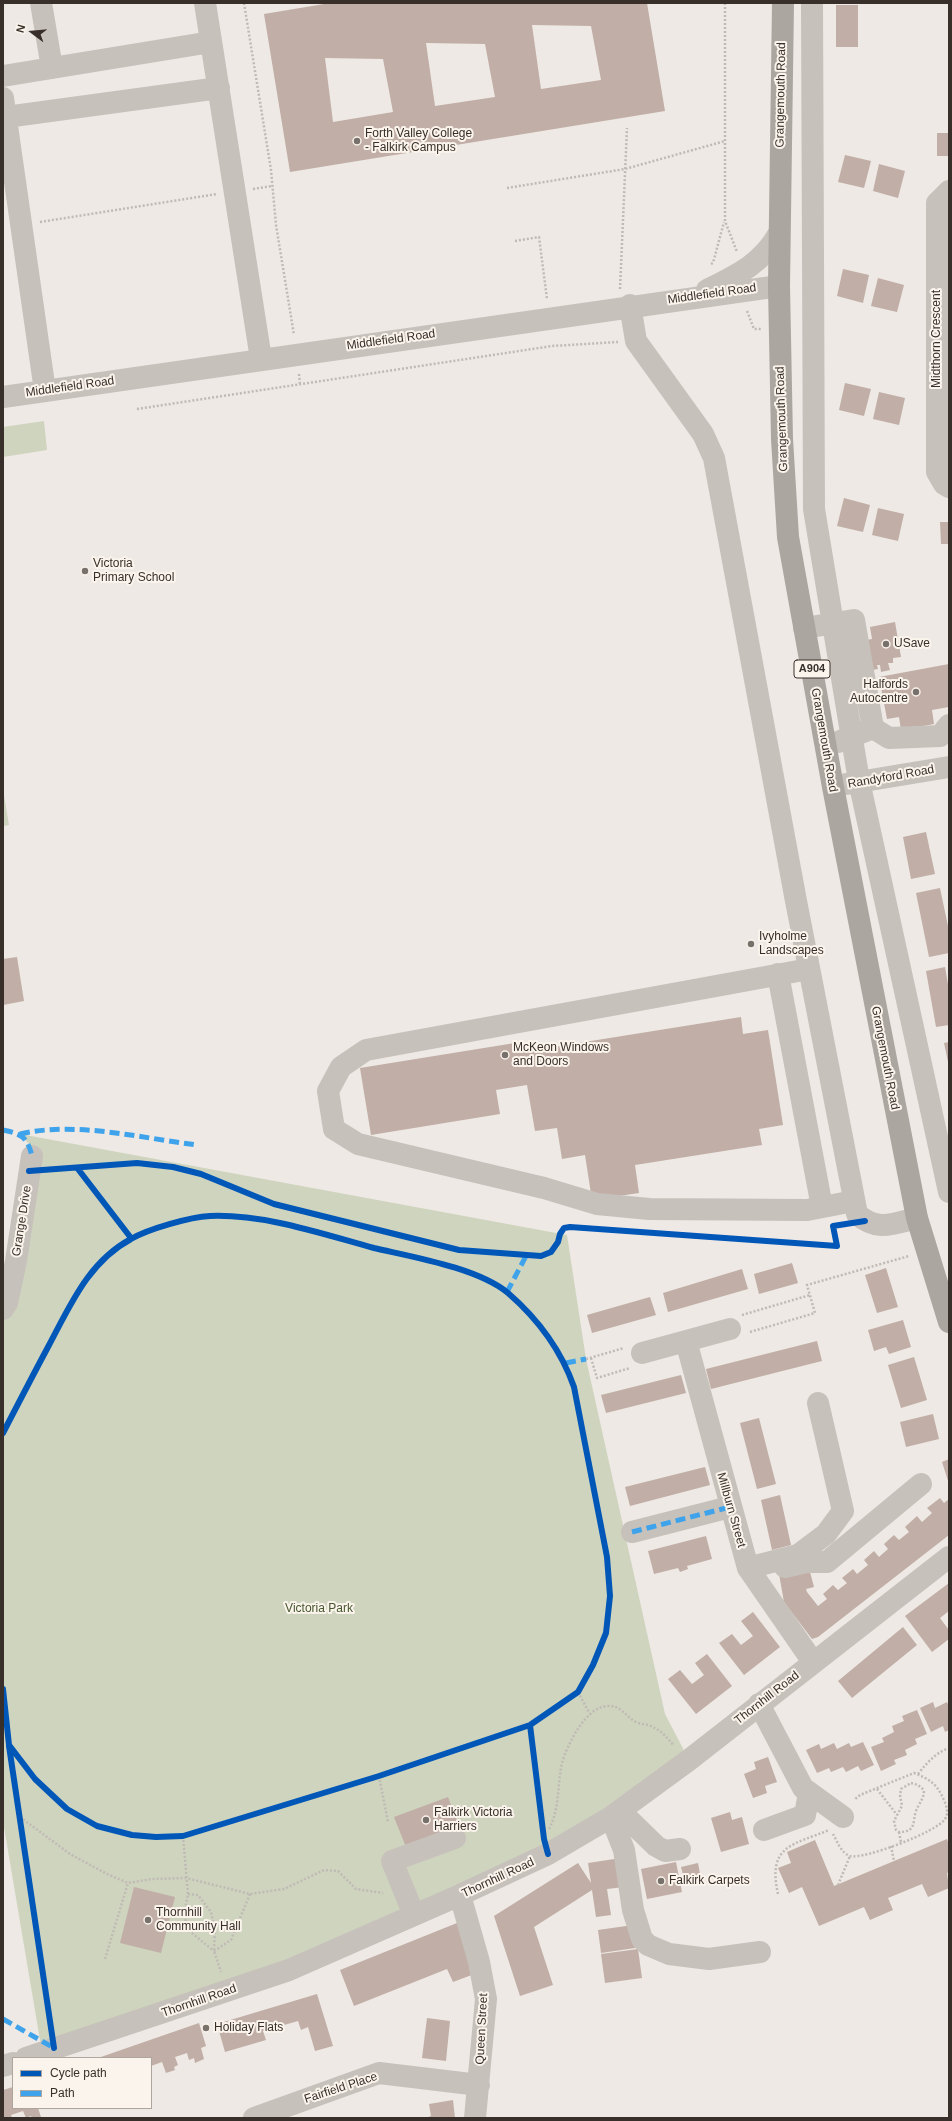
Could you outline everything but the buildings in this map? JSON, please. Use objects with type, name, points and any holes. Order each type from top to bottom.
[{"type":"main road","name":"Grangemouth Road","points":[[783,3],[779,286],[782,439],[788,537],[825,746],[917,1218],[949,1322]]},
{"type":"street","points":[[41,3],[52,68]]},
{"type":"street","points":[[205,3],[236,191],[261,359]]},
{"type":"street","points":[[812,3],[814,509],[859,781],[949,1192]]},
{"type":"street","points":[[3,76],[211,42]]},
{"type":"street","points":[[46,391],[4,107],[219,88]]},
{"type":"street","name":"Midthorn Crescent","points":[[949,191],[937,203],[937,472],[944,484],[949,487]]},
{"type":"street","points":[[746,279],[760,259],[771,249],[780,233]]},
{"type":"street","name":"Middlefield Road","points":[[3,397],[691,297],[746,279],[779,286]]},
{"type":"street","points":[[625,306],[636,341],[703,434],[714,458],[809,969],[857,1214],[865,1221],[876,1226],[886,1226],[917,1218]]},
{"type":"street","points":[[804,628],[854,620],[873,728],[889,738],[940,736],[949,725]]},
{"type":"street","points":[[825,746],[852,738],[873,728]]},
{"type":"street","name":"Randyford Road","points":[[833,787],[859,781],[949,767]]},
{"type":"street","points":[[809,969],[366,1050],[341,1067],[328,1091],[334,1129],[358,1144],[544,1188],[597,1204],[649,1209],[807,1210],[854,1201]]},
{"type":"street","points":[[778,974],[822,1207]]},
{"type":"street","name":"Grange Drive","points":[[3,1309],[7,1303],[9,1259],[32,1156]]},
{"type":"street","points":[[637,1360],[686,1341],[738,1331]]},
{"type":"street","name":"Millburn Street","points":[[686,1341],[730,1507],[756,1566],[813,1662]]},
{"type":"street","points":[[756,1566],[798,1555],[826,1534],[843,1511],[818,1403]]},
{"type":"street","points":[[756,1566],[778,1569],[807,1562],[827,1562],[921,1484]]},
{"type":"street","points":[[632,1532],[730,1507]]},
{"type":"street","name":"Thornhill Road","points":[[29,2057],[289,1970],[460,1895],[548,1854],[616,1814],[685,1763],[949,1557]]},
{"type":"street","points":[[759,1704],[803,1788],[809,1793],[848,1810]]},
{"type":"street","points":[[764,1830],[805,1815],[809,1793]]},
{"type":"street","points":[[616,1814],[656,1846],[665,1850],[680,1849]]},
{"type":"street","points":[[616,1814],[624,1850],[636,1922],[642,1939],[648,1945],[669,1954],[709,1960],[760,1952]]},
{"type":"street","points":[[414,1915],[392,1861],[455,1838]]},
{"type":"street","name":"Queen Street","points":[[460,1895],[479,1962],[486,1999],[475,2118]]},
{"type":"street","name":"Fairfield Place","points":[[254,2118],[379,2073],[479,2085]]},
{"type":"path","points":[[244,3],[272,186],[276,225],[298,354],[300,385]]},
{"type":"path","points":[[708,267],[713,263],[725,221],[725,3]]},
{"type":"path","points":[[625,306],[625,169],[627,128]]},
{"type":"path","points":[[507,188],[625,169],[725,141]]},
{"type":"path","points":[[22,225],[272,186]]},
{"type":"path","points":[[725,221],[746,279],[746,311],[754,328],[780,329]]},
{"type":"path","points":[[515,241],[539,237],[550,317]]},
{"type":"path","points":[[137,409],[552,346],[636,341]]},
{"type":"path","points":[[738,1331],[815,1313],[807,1286],[927,1251]]},
{"type":"path","points":[[591,1358],[597,1378],[637,1360]]},
{"type":"path","points":[[578,1692],[590,1714]]},
{"type":"path","points":[[547,1833],[557,1808],[563,1763],[579,1727],[596,1709],[607,1706],[618,1708],[636,1722],[662,1732],[677,1749],[685,1763]]},
{"type":"path","points":[[918,1774],[940,1751],[949,1748]]},
{"type":"path","points":[[778,1894],[776,1885],[776,1866],[780,1854],[787,1846],[831,1830],[842,1850],[850,1856],[864,1856],[901,1842],[914,1839],[935,1828],[945,1820],[947,1814],[946,1805],[939,1790],[932,1782],[914,1773],[860,1795],[848,1810]]},
{"type":"path","points":[[379,1776],[388,1822]]},
{"type":"path","points":[[899,1832],[911,1829],[915,1824],[916,1812],[924,1796],[924,1790],[918,1785],[912,1783],[901,1789],[900,1795],[902,1806],[894,1821],[894,1826],[899,1832],[901,1842]]},
{"type":"path","points":[[877,1789],[897,1815]]},
{"type":"path","points":[[20,1817],[70,1854],[107,1874],[128,1883],[152,1879],[186,1878],[250,1894],[284,1889],[324,1870],[338,1870],[356,1888],[381,1892],[386,1895]]},
{"type":"path","points":[[183,1836],[188,1894],[184,1915],[188,1930],[214,1951]]},
{"type":"path","points":[[891,1846],[894,1861]]},
{"type":"path","points":[[838,1885],[850,1856]]},
{"type":"path","points":[[105,1959],[128,1883]]},
{"type":"path","points":[[188,1894],[198,1895],[211,1912],[215,1930],[214,1951]]},
{"type":"path","points":[[214,1951],[232,1940],[250,1894]]},
{"type":"green space","points":[[44,421],[47,450],[3,457],[3,427]]},
{"type":"green space","points":[[3,789],[9,825],[3,826]]},
{"type":"green space","name":"Victoria Park","points":[[20,1134],[567,1235],[586,1359],[665,1714],[689,1760],[460,1895],[42,2052],[3,1821],[3,1309],[32,1156],[29,1144]]},
{"type":"marked path","points":[[3,1130],[22,1137],[28,1144],[32,1156]]},
{"type":"marked path","points":[[20,1134],[41,1130],[86,1130],[197,1145]]},
{"type":"marked path","points":[[507,1292],[526,1256]]},
{"type":"marked path","points":[[566,1363],[586,1359]]},
{"type":"marked path","points":[[632,1532],[730,1507]]},
{"type":"marked path","points":[[3,2019],[54,2048]]},
{"type":"cycle path","points":[[29,1171],[137,1163],[173,1167],[201,1174],[274,1204],[459,1250],[541,1256],[551,1252],[558,1242],[560,1234],[564,1228],[570,1227],[837,1246],[833,1226],[865,1221]]},
{"type":"cycle path","points":[[78,1169],[131,1238]]},
{"type":"cycle path","points":[[3,1433],[64,1316],[92,1272],[116,1249],[138,1235],[148,1231],[181,1221],[202,1217],[231,1216],[252,1218],[314,1231],[374,1248],[444,1264],[480,1277],[495,1284],[508,1293],[539,1324],[569,1373],[574,1387],[607,1557],[610,1596],[606,1633],[593,1665],[578,1692],[530,1725],[379,1776],[183,1836],[156,1837],[132,1835],[97,1826],[67,1809],[35,1779],[9,1745],[3,1689]]},
{"type":"cycle path","points":[[530,1725],[544,1839],[548,1854]]},
{"type":"cycle path","points":[[9,1746],[54,2048]]},
{"type":"place","name":"Forth Valley College - Falkirk Campus","points":[[357,141]]},
{"type":"place","name":"Victoria Primary School","points":[[85,571]]},
{"type":"place","name":"USave","points":[[886,644]]},
{"type":"place","name":"Halfords Autocentre","points":[[916,692]]},
{"type":"place","name":"Ivyholme Landscapes","points":[[751,944]]},
{"type":"place","name":"McKeon Windows and Doors","points":[[505,1055]]},
{"type":"place","name":"Falkirk Victoria Harriers","points":[[426,1820]]},
{"type":"place","name":"Falkirk Carpets","points":[[661,1881]]},
{"type":"place","name":"Thornhill Community Hall","points":[[148,1920]]},
{"type":"place","name":"Holiday Flats","points":[[206,2028]]}]
